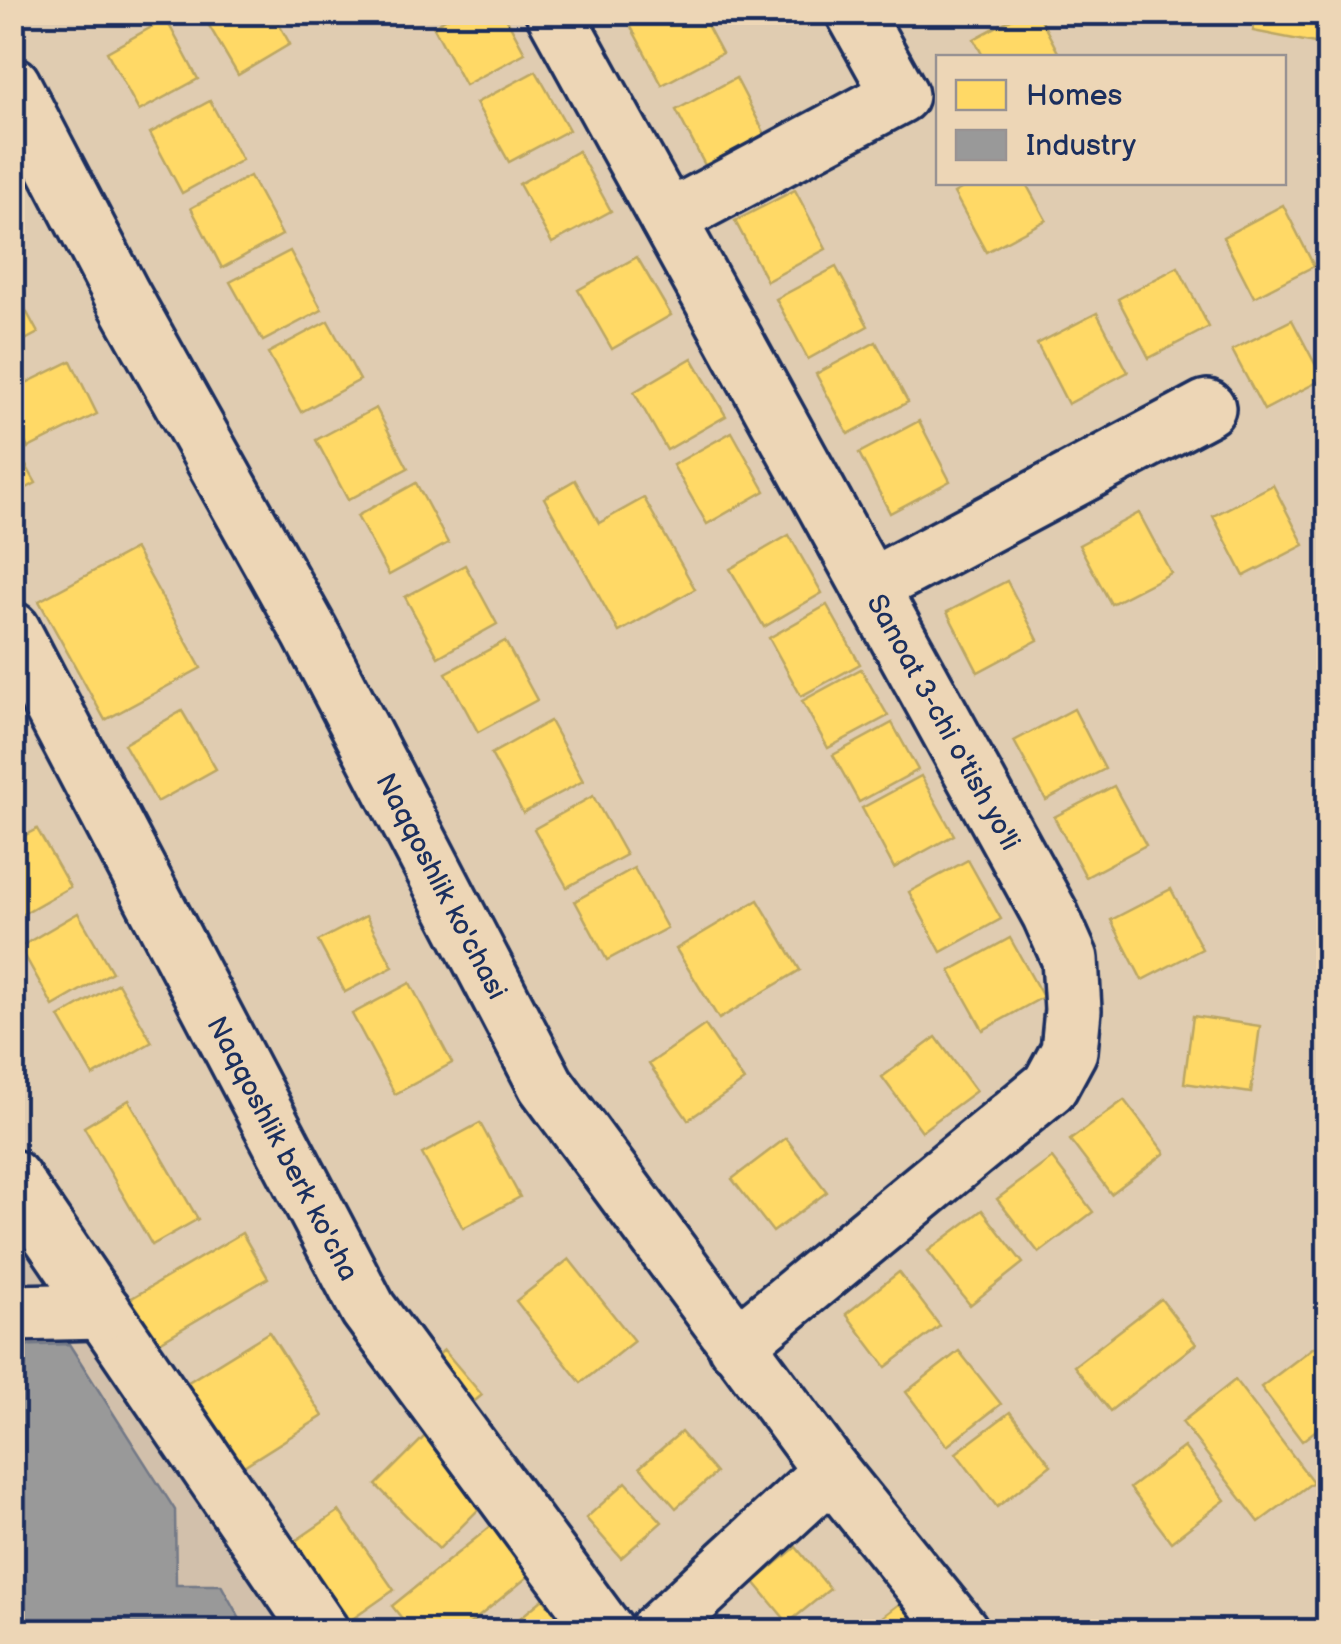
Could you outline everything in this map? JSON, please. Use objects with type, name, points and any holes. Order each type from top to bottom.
[{"type":"street","name":"Sanoat 3-chi o'tish yo'li","points":[[554,12],[1050,914],[1070,959],[1073,1010],[1069,1051],[1050,1086],[736,1345]]},
{"type":"street","points":[[668,219],[900,95],[854,12]]},
{"type":"street","name":"Naqqoshlik ko'chasi","points":[[12,84],[122,295],[310,632],[546,1085],[831,1471],[961,1632]]},
{"type":"street","points":[[870,587],[1207,408]]},
{"type":"street","name":"Naqqoshlik berk ko'cha","points":[[12,630],[368,1309],[606,1632]]},
{"type":"street","points":[[12,1178],[321,1632]]},
{"type":"street","points":[[12,1313],[103,1310]]},
{"type":"street","points":[[657,1632],[831,1471]]},
{"type":"shaded area","points":[[12,1178],[321,1631],[13,1631]]},
{"type":"building: Homes","points":[[201,12],[272,12],[290,44],[238,75]]},
{"type":"building: Homes","points":[[458,12],[503,12],[525,53],[465,85],[433,26]]},
{"type":"building: Homes","points":[[654,12],[700,12],[722,53],[662,85],[630,25]]},
{"type":"building: Homes","points":[[1024,12],[1037,12],[1059,55],[982,55],[974,39]]},
{"type":"building: Homes","points":[[1256,12],[1325,12],[1320,44],[1253,31]]},
{"type":"building: Homes","points":[[166,19],[198,79],[139,111],[107,52]]},
{"type":"building: Homes","points":[[536,71],[569,130],[509,162],[476,103]]},
{"type":"building: Homes","points":[[736,78],[767,138],[707,169],[676,110]]},
{"type":"building: Homes","points":[[210,101],[242,160],[182,193],[150,133]]},
{"type":"building: Homes","points":[[578,151],[611,211],[552,243],[519,184]]},
{"type":"building: Homes","points":[[250,176],[282,235],[222,268],[191,208]]},
{"type":"building: Homes","points":[[968,185],[1027,185],[1046,220],[986,252],[954,193]]},
{"type":"building: Homes","points":[[795,190],[826,249],[767,281],[735,221]]},
{"type":"building: Homes","points":[[1283,205],[1314,266],[1254,297],[1223,237]]},
{"type":"building: Homes","points":[[290,251],[322,310],[263,341],[230,282]]},
{"type":"building: Homes","points":[[637,257],[671,315],[612,349],[578,290]]},
{"type":"building: Homes","points":[[836,267],[868,326],[808,359],[776,299]]},
{"type":"building: Homes","points":[[1178,267],[1209,327],[1149,358],[1118,299]]},
{"type":"building: Homes","points":[[17,294],[38,333],[12,347],[12,296]]},
{"type":"building: Homes","points":[[1097,313],[1128,372],[1068,404],[1037,344]]},
{"type":"building: Homes","points":[[1292,320],[1323,379],[1264,410],[1232,350]]},
{"type":"building: Homes","points":[[328,321],[360,380],[301,412],[268,353]]},
{"type":"building: Homes","points":[[876,342],[908,402],[848,434],[816,374]]},
{"type":"building: Homes","points":[[692,358],[726,416],[667,450],[634,392]]},
{"type":"building: Homes","points":[[71,361],[97,414],[28,448],[12,417],[12,390]]},
{"type":"building: Homes","points":[[376,408],[408,468],[348,500],[316,440]]},
{"type":"building: Homes","points":[[919,421],[950,481],[890,513],[859,453]]},
{"type":"building: Homes","points":[[732,432],[765,491],[707,524],[673,465]]},
{"type":"building: Homes","points":[[12,441],[36,483],[12,496]]},
{"type":"building: Homes","points":[[575,480],[599,523],[644,498],[695,589],[619,632],[544,498]]},
{"type":"building: Homes","points":[[416,483],[448,543],[389,575],[357,516]]},
{"type":"building: Homes","points":[[1273,485],[1304,545],[1244,576],[1213,516]]},
{"type":"building: Homes","points":[[1139,513],[1171,573],[1111,604],[1079,545]]},
{"type":"building: Homes","points":[[789,535],[822,593],[764,627],[730,569]]},
{"type":"building: Homes","points":[[135,549],[201,668],[105,720],[39,601]]},
{"type":"building: Homes","points":[[465,565],[497,624],[438,657],[405,597]]},
{"type":"building: Homes","points":[[1007,581],[1038,640],[978,672],[947,612]]},
{"type":"building: Homes","points":[[827,605],[860,664],[801,696],[769,638]]},
{"type":"building: Homes","points":[[505,641],[537,700],[478,732],[446,673]]},
{"type":"building: Homes","points":[[861,669],[888,716],[828,748],[802,701]]},
{"type":"building: Homes","points":[[1074,709],[1105,769],[1046,800],[1014,741]]},
{"type":"building: Homes","points":[[182,711],[216,769],[157,802],[124,744]]},
{"type":"building: Homes","points":[[550,721],[583,781],[523,813],[491,754]]},
{"type":"building: Homes","points":[[892,723],[918,770],[859,802],[833,755]]},
{"type":"building: Homes","points":[[921,776],[954,835],[894,868],[862,808]]},
{"type":"building: Homes","points":[[1114,786],[1146,845],[1086,877],[1054,817]]},
{"type":"building: Homes","points":[[593,796],[626,855],[567,887],[534,829]]},
{"type":"building: Homes","points":[[37,829],[70,887],[12,920],[12,842]]},
{"type":"building: Homes","points":[[968,860],[1001,919],[941,952],[909,892]]},
{"type":"building: Homes","points":[[634,868],[667,928],[607,960],[575,901]]},
{"type":"building: Homes","points":[[1171,889],[1202,949],[1142,980],[1111,920]]},
{"type":"building: Homes","points":[[758,900],[800,970],[719,1019],[676,949]]},
{"type":"building: Homes","points":[[78,913],[112,972],[53,1006],[20,947]]},
{"type":"building: Homes","points":[[366,916],[393,967],[345,992],[318,941]]},
{"type":"building: Homes","points":[[1010,938],[1043,997],[983,1030],[950,971]]},
{"type":"building: Homes","points":[[118,983],[152,1042],[93,1076],[59,1017]]},
{"type":"building: Homes","points":[[410,983],[452,1063],[395,1094],[352,1014]]},
{"type":"building: Homes","points":[[1193,1016],[1260,1026],[1251,1093],[1184,1083]]},
{"type":"building: Homes","points":[[705,1025],[744,1081],[688,1120],[649,1064]]},
{"type":"building: Homes","points":[[936,1037],[976,1091],[922,1131],[882,1077]]},
{"type":"building: Homes","points":[[129,1100],[198,1219],[152,1245],[84,1127]]},
{"type":"building: Homes","points":[[1124,1100],[1165,1153],[1111,1194],[1070,1140]]},
{"type":"building: Homes","points":[[480,1123],[520,1197],[463,1228],[422,1154]]},
{"type":"building: Homes","points":[[786,1138],[827,1192],[773,1232],[732,1179]]},
{"type":"building: Homes","points":[[1052,1158],[1093,1212],[1039,1253],[997,1199]]},
{"type":"building: Homes","points":[[982,1210],[1023,1263],[970,1305],[928,1251]]},
{"type":"building: Homes","points":[[242,1233],[268,1278],[146,1350],[120,1305]]},
{"type":"building: Homes","points":[[569,1259],[634,1341],[581,1383],[516,1301]]},
{"type":"building: Homes","points":[[899,1272],[940,1326],[886,1367],[846,1314]]},
{"type":"building: Homes","points":[[1161,1299],[1196,1344],[1110,1411],[1074,1366]]},
{"type":"building: Homes","points":[[269,1332],[323,1416],[231,1474],[177,1389]]},
{"type":"building: Homes","points":[[1314,1347],[1328,1365],[1328,1421],[1302,1441],[1261,1387]]},
{"type":"building: Homes","points":[[444,1350],[482,1395],[459,1414],[422,1369]]},
{"type":"building: Homes","points":[[959,1351],[1001,1404],[947,1446],[906,1392]]},
{"type":"building: Homes","points":[[1235,1380],[1313,1482],[1259,1522],[1182,1422]]},
{"type":"building: Homes","points":[[1010,1412],[1051,1465],[997,1507],[956,1453]]},
{"type":"building: Homes","points":[[681,1432],[716,1473],[676,1508],[640,1467]]},
{"type":"building: Homes","points":[[426,1435],[490,1498],[439,1549],[376,1485]]},
{"type":"building: Homes","points":[[1184,1447],[1225,1500],[1171,1542],[1130,1488]]},
{"type":"building: Homes","points":[[626,1482],[662,1522],[621,1558],[586,1518]]},
{"type":"building: Homes","points":[[339,1511],[394,1590],[341,1627],[285,1548]]},
{"type":"building: Homes","points":[[496,1522],[536,1570],[460,1632],[413,1632],[392,1606]]},
{"type":"building: Homes","points":[[796,1547],[830,1589],[788,1623],[754,1582]]},
{"type":"building: Homes","points":[[907,1598],[933,1632],[871,1632],[868,1628]]},
{"type":"building: Homes","points":[[543,1599],[570,1632],[503,1632]]},
{"type":"building: Industry","points":[[69,1344],[175,1510],[176,1585],[221,1585],[246,1630],[12,1618],[12,1346]]},
{"type":"building: Industry","points":[[12,1622],[179,1632],[12,1632]]}]
